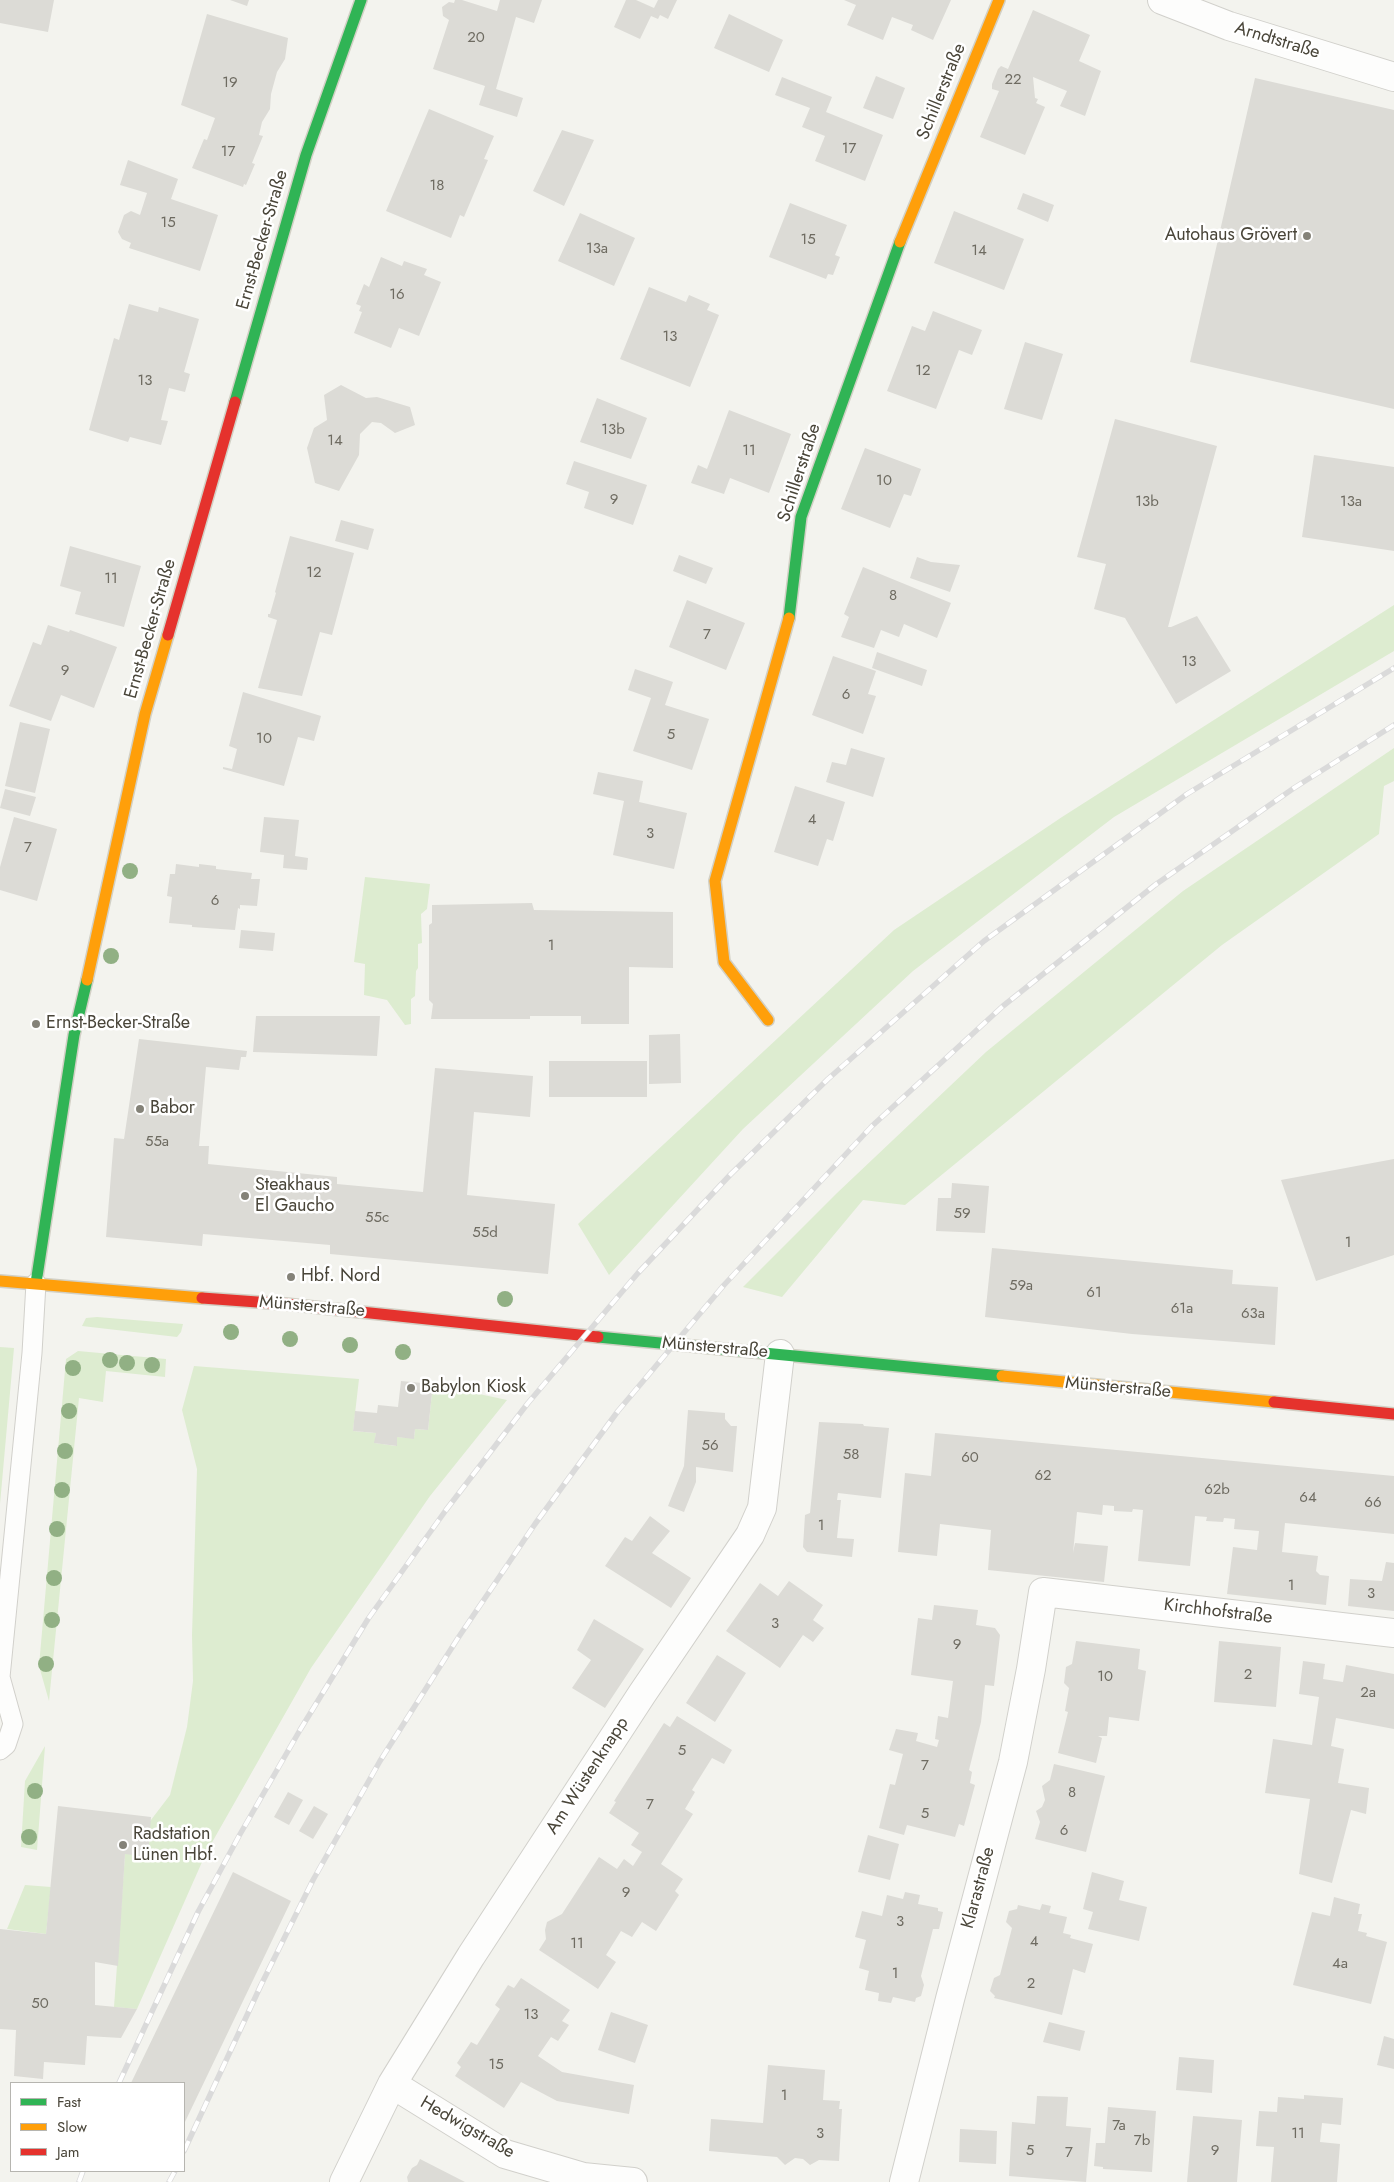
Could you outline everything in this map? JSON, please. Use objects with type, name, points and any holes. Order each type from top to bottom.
[{"type":"street","name":"Ernst-Becker-Straße","points":[[36,1283],[74,1036],[145,714],[306,154],[360,0]]},
{"type":"street","name":"Schillerstraße","points":[[768,1020],[724,962],[715,881],[788,627],[801,517],[894,257],[999,0]]},
{"type":"street","name":"Arndtstraße","points":[[1162,0],[1229,26],[1394,77]]},
{"type":"street","name":"Münsterstraße","points":[[0,1281],[285,1304],[598,1337],[1394,1414]]},
{"type":"street","name":"Am Wüstenknapp","points":[[344,2182],[392,2084],[471,1956],[642,1694],[750,1535],[762,1508],[780,1354]]},
{"type":"street","name":"Kirchhofstraße","points":[[1043,1592],[1394,1633]]},
{"type":"street","name":"Klarastraße","points":[[904,2182],[950,1998],[1013,1762],[1031,1669],[1043,1592]]},
{"type":"street","name":"Hedwigstraße","points":[[392,2084],[505,2154],[583,2177],[633,2182]]},
{"type":"lane","points":[[0,1750],[6,1745],[13,1724],[0,1677],[32,1353],[36,1283]]},
{"type":"green space","points":[[1394,605],[1394,651],[1114,817],[913,971],[743,1129],[609,1275],[578,1224],[894,930],[1062,817]]},
{"type":"green space","points":[[1394,748],[1394,781],[1384,786],[1379,834],[1222,945],[905,1205],[863,1200],[782,1297],[743,1287],[837,1193],[986,1052],[1183,891]]},
{"type":"green space","points":[[365,877],[430,884],[427,909],[421,914],[422,943],[418,944],[415,996],[411,999],[411,1024],[405,1025],[387,1000],[364,995],[365,964],[354,962]]},
{"type":"green space","points":[[97,1317],[183,1324],[181,1332],[177,1337],[82,1326],[86,1318]]},
{"type":"green space","points":[[0,1347],[14,1348],[0,1504]]},
{"type":"green space","points":[[78,1351],[166,1359],[165,1377],[106,1371],[103,1402],[79,1398],[49,1701],[39,1666],[66,1359]]},
{"type":"green space","points":[[194,1366],[359,1379],[353,1431],[376,1433],[375,1443],[396,1446],[397,1437],[414,1438],[415,1429],[428,1430],[433,1384],[507,1400],[430,1496],[311,1668],[206,1853],[137,2009],[114,2007],[125,1854],[170,1795],[187,1727],[193,1681],[192,1635],[197,1469],[182,1410]]},
{"type":"green space","points":[[45,1746],[37,1850],[21,1847],[25,1781]]},
{"type":"green space","points":[[25,1885],[51,1887],[46,1934],[7,1929]]},
{"type":"building","points":[[0,0],[54,0],[48,32],[0,23]]},
{"type":"building","points":[[230,0],[249,0],[247,6]]},
{"type":"building","points":[[455,0],[462,0],[497,11],[500,0],[542,0],[534,23],[516,17],[496,89],[523,98],[517,117],[479,105],[485,86],[433,69],[449,20],[443,16],[442,7],[449,2],[454,3]]},
{"type":"building","points":[[626,0],[636,0],[654,8],[658,0],[677,0],[668,19],[660,15],[658,19],[651,16],[640,39],[614,27]]},
{"type":"building","points":[[844,0],[951,0],[933,40],[911,30],[913,25],[892,17],[883,40],[847,25],[856,5]]},
{"type":"building","points":[[1033,10],[1090,35],[1079,61],[1101,71],[1085,116],[1060,106],[1067,91],[1033,77],[1035,98],[1038,99],[1036,103],[1045,107],[1025,155],[980,137],[999,91],[992,89],[998,69],[1001,66],[1008,69]]},
{"type":"building","points":[[207,14],[288,38],[285,59],[277,72],[271,94],[270,109],[262,122],[259,135],[263,136],[252,163],[255,164],[246,185],[244,184],[243,187],[192,168],[204,139],[207,140],[215,118],[181,105]]},
{"type":"building","points":[[729,14],[783,40],[769,72],[714,48]]},
{"type":"building","points":[[876,76],[905,88],[893,119],[863,108]]},
{"type":"building","points":[[782,77],[832,97],[826,112],[883,135],[865,181],[815,161],[825,136],[802,127],[810,108],[775,95]]},
{"type":"building","name":"Autohaus Grövert","points":[[1255,78],[1394,110],[1394,409],[1190,362]]},
{"type":"building","points":[[429,109],[494,136],[484,159],[488,160],[464,217],[460,215],[451,238],[386,211]]},
{"type":"building","points":[[562,130],[594,140],[564,206],[533,191]]},
{"type":"building","points":[[128,160],[178,179],[171,199],[218,215],[200,271],[129,248],[131,243],[122,239],[118,232],[124,215],[131,211],[140,215],[147,193],[120,185]]},
{"type":"building","points":[[1023,193],[1054,205],[1048,222],[1017,209]]},
{"type":"building","points":[[790,203],[847,225],[835,255],[840,257],[833,275],[828,274],[826,279],[769,257]]},
{"type":"building","points":[[954,211],[1024,239],[1004,290],[934,263]]},
{"type":"building","points":[[580,213],[635,238],[614,286],[558,261]]},
{"type":"building","points":[[381,257],[402,266],[404,261],[427,269],[424,275],[441,282],[419,336],[399,328],[391,348],[354,333],[362,312],[359,311],[361,306],[356,304],[364,284],[369,287]]},
{"type":"building","points":[[649,287],[686,302],[689,295],[710,304],[707,310],[719,315],[690,387],[620,359]]},
{"type":"building","points":[[129,304],[158,312],[159,307],[199,319],[184,372],[190,374],[185,392],[169,388],[161,420],[168,421],[161,445],[130,437],[128,442],[89,430],[114,338],[119,340]]},
{"type":"building","points":[[933,311],[982,330],[972,355],[959,350],[936,409],[887,391],[912,326],[925,331]]},
{"type":"building","points":[[1025,342],[1063,354],[1042,420],[1004,409]]},
{"type":"building","points":[[341,385],[366,398],[377,397],[410,407],[415,425],[395,433],[381,423],[372,422],[360,434],[359,455],[339,491],[315,483],[307,448],[314,428],[327,420],[324,395]]},
{"type":"building","points":[[597,398],[647,418],[631,459],[580,442]]},
{"type":"building","points":[[729,410],[791,434],[769,493],[730,478],[724,494],[691,483],[698,465],[707,469]]},
{"type":"building","points":[[1115,419],[1217,446],[1168,627],[1197,616],[1231,671],[1176,704],[1125,618],[1094,609],[1106,564],[1077,557]]},
{"type":"building","points":[[865,448],[921,469],[911,496],[904,494],[890,528],[841,509]]},
{"type":"building","points":[[1314,455],[1394,467],[1394,551],[1302,537]]},
{"type":"building","points":[[574,461],[647,485],[633,525],[584,508],[589,492],[566,484]]},
{"type":"building","points":[[341,520],[374,529],[368,550],[335,541]]},
{"type":"building","points":[[290,536],[354,553],[332,635],[320,632],[302,696],[258,688],[277,620],[268,617],[268,614],[270,614],[276,593]]},
{"type":"building","points":[[70,546],[141,566],[124,627],[75,614],[81,592],[60,586]]},
{"type":"building","points":[[679,555],[713,568],[706,584],[673,571]]},
{"type":"building","points":[[917,557],[931,562],[960,565],[950,592],[910,578]]},
{"type":"building","points":[[863,567],[951,603],[937,638],[904,624],[899,637],[881,630],[874,648],[841,637],[849,617],[844,614]]},
{"type":"building","points":[[687,600],[745,623],[726,670],[669,647]]},
{"type":"building","points":[[48,625],[69,632],[70,630],[117,647],[94,708],[61,695],[51,721],[9,706],[33,642],[41,645]]},
{"type":"building","points":[[877,652],[927,670],[922,686],[872,668]]},
{"type":"building","points":[[833,656],[876,671],[868,694],[876,696],[863,734],[812,715]]},
{"type":"building","points":[[635,669],[673,682],[665,705],[709,719],[692,770],[633,751],[651,698],[628,690]]},
{"type":"building","points":[[243,692],[321,716],[314,741],[298,737],[284,786],[223,769],[223,767],[232,769],[237,749],[229,746]]},
{"type":"building","points":[[20,722],[50,729],[35,793],[5,786]]},
{"type":"building","points":[[851,748],[885,758],[873,797],[826,782],[832,762],[846,765]]},
{"type":"building","points":[[598,772],[643,781],[639,802],[687,813],[674,869],[613,855],[624,801],[593,794]]},
{"type":"building","points":[[795,786],[845,802],[833,841],[827,839],[818,866],[774,852]]},
{"type":"building","points":[[5,789],[36,797],[30,816],[0,808]]},
{"type":"building","points":[[14,817],[57,829],[37,901],[0,890],[0,867]]},
{"type":"building","points":[[264,817],[299,820],[295,856],[308,858],[307,870],[283,868],[284,855],[260,852]]},
{"type":"building","points":[[176,864],[199,867],[199,864],[216,866],[216,869],[252,873],[251,879],[260,879],[257,906],[240,905],[235,930],[192,927],[192,925],[169,923],[172,897],[167,896],[170,874],[175,874]]},
{"type":"building","points":[[532,903],[534,910],[673,912],[673,968],[629,967],[629,1024],[581,1024],[581,1016],[530,1016],[530,1019],[431,1019],[433,1004],[429,1000],[429,925],[432,923],[432,905]]},
{"type":"building","points":[[241,930],[275,933],[273,951],[239,948]]},
{"type":"building","points":[[256,1016],[380,1016],[377,1056],[253,1052]]},
{"type":"building","points":[[680,1034],[681,1083],[649,1084],[649,1035]]},
{"type":"building","points":[[139,1039],[247,1051],[246,1057],[241,1057],[239,1070],[206,1067],[199,1146],[209,1146],[208,1164],[337,1177],[337,1184],[423,1192],[435,1068],[533,1076],[530,1117],[474,1112],[467,1195],[555,1204],[548,1274],[330,1254],[330,1245],[203,1234],[202,1246],[106,1237],[114,1138],[124,1139]]},
{"type":"building","points":[[549,1061],[647,1061],[647,1097],[549,1097]]},
{"type":"building","points":[[1394,1159],[1394,1255],[1316,1281],[1281,1180]]},
{"type":"building","points":[[952,1183],[989,1186],[985,1233],[936,1231],[938,1198],[951,1198]]},
{"type":"building","points":[[992,1248],[1233,1270],[1232,1284],[1278,1287],[1275,1345],[1132,1334],[985,1317]]},
{"type":"building","points":[[401,1381],[433,1384],[428,1430],[415,1429],[414,1439],[397,1437],[397,1446],[374,1443],[376,1433],[353,1431],[355,1411],[377,1413],[378,1405],[398,1407]]},
{"type":"building","points":[[688,1410],[725,1413],[725,1419],[731,1426],[737,1426],[733,1472],[696,1467],[696,1482],[684,1512],[668,1506],[684,1466]]},
{"type":"building","points":[[819,1422],[863,1424],[864,1426],[889,1428],[881,1498],[838,1493],[837,1500],[841,1500],[837,1538],[854,1539],[852,1557],[807,1552],[803,1547],[805,1515],[810,1513]]},
{"type":"building","points":[[935,1433],[1394,1476],[1394,1534],[1285,1523],[1282,1552],[1318,1556],[1316,1571],[1320,1575],[1329,1576],[1326,1605],[1227,1594],[1233,1547],[1257,1550],[1259,1531],[1234,1529],[1235,1519],[1224,1518],[1223,1522],[1206,1521],[1207,1517],[1195,1516],[1190,1566],[1138,1561],[1143,1510],[1133,1509],[1132,1512],[1114,1511],[1114,1506],[1103,1505],[1102,1515],[1077,1512],[1073,1553],[1075,1543],[1108,1546],[1104,1582],[988,1570],[991,1530],[940,1524],[937,1556],[898,1552],[905,1473],[931,1476]]},
{"type":"building","points":[[650,1516],[670,1531],[652,1553],[691,1578],[671,1608],[605,1566],[625,1537],[632,1541]]},
{"type":"building","points":[[1386,1562],[1394,1563],[1394,1611],[1348,1606],[1350,1579],[1382,1581]]},
{"type":"building","points":[[789,1581],[823,1605],[813,1620],[824,1628],[813,1642],[803,1635],[780,1668],[726,1631],[760,1583],[778,1596]]},
{"type":"building","points":[[934,1605],[978,1610],[976,1625],[995,1628],[1000,1635],[994,1686],[985,1685],[981,1722],[969,1770],[972,1772],[970,1783],[975,1785],[964,1826],[959,1824],[955,1837],[907,1825],[904,1835],[879,1828],[890,1784],[895,1785],[903,1754],[889,1750],[896,1729],[918,1733],[916,1741],[937,1747],[939,1740],[935,1739],[938,1716],[948,1718],[953,1681],[911,1675],[918,1618],[932,1620]]},
{"type":"building","points":[[594,1619],[644,1649],[605,1708],[572,1688],[591,1660],[577,1650]]},
{"type":"building","points":[[1076,1641],[1140,1649],[1138,1669],[1146,1671],[1139,1721],[1109,1717],[1107,1736],[1098,1736],[1102,1738],[1096,1763],[1058,1753],[1068,1712],[1065,1711],[1069,1688],[1064,1683],[1066,1667],[1072,1664]]},
{"type":"building","points":[[1219,1641],[1281,1647],[1276,1707],[1214,1702]]},
{"type":"building","points":[[717,1655],[746,1673],[715,1722],[686,1703]]},
{"type":"building","points":[[1303,1661],[1325,1664],[1323,1679],[1343,1682],[1346,1665],[1394,1674],[1394,1729],[1336,1718],[1331,1746],[1344,1749],[1338,1783],[1369,1788],[1366,1814],[1351,1810],[1332,1883],[1299,1874],[1310,1799],[1265,1793],[1273,1739],[1312,1745],[1319,1697],[1299,1694]]},
{"type":"building","points":[[677,1716],[732,1750],[724,1764],[712,1758],[692,1790],[695,1792],[685,1809],[693,1814],[661,1864],[683,1879],[675,1891],[679,1895],[656,1931],[642,1922],[632,1937],[621,1931],[606,1955],[616,1962],[598,1989],[539,1950],[546,1939],[545,1930],[547,1922],[562,1914],[599,1857],[617,1869],[624,1859],[633,1866],[642,1852],[631,1845],[639,1833],[609,1813],[616,1802],[614,1801],[664,1723],[670,1727]]},
{"type":"building","points":[[1054,1764],[1105,1776],[1086,1852],[1035,1839],[1040,1822],[1036,1811],[1042,1807],[1045,1800],[1042,1786],[1050,1780]]},
{"type":"building","points":[[288,1792],[303,1800],[289,1825],[274,1817]]},
{"type":"building","points":[[58,1806],[151,1817],[148,1857],[125,1854],[118,1966],[95,1962],[95,2005],[137,2009],[121,2038],[87,2036],[85,2065],[44,2062],[43,2079],[14,2076],[16,2030],[0,2029],[0,1929],[46,1934]]},
{"type":"building","points":[[314,1806],[328,1814],[313,1839],[299,1831]]},
{"type":"building","points":[[868,1835],[899,1844],[890,1880],[858,1872]]},
{"type":"building","points":[[233,1872],[291,1901],[185,2122],[185,2082],[131,2082]]},
{"type":"building","points":[[1092,1872],[1124,1881],[1119,1900],[1147,1907],[1139,1941],[1088,1929],[1093,1912],[1083,1909]]},
{"type":"building","points":[[905,1892],[920,1895],[918,1904],[938,1908],[938,1911],[943,1912],[939,1929],[933,1929],[921,1976],[924,1985],[921,1996],[916,1998],[915,2002],[893,1997],[891,2003],[878,2001],[879,1993],[865,1990],[869,1971],[859,1968],[866,1940],[855,1937],[862,1911],[882,1916],[887,1895],[903,1899]]},
{"type":"building","points":[[1334,1897],[1360,1904],[1358,1914],[1362,1914],[1358,1931],[1367,1933],[1366,1936],[1387,1942],[1371,2004],[1293,1985],[1312,1912],[1330,1916]]},
{"type":"building","points":[[1042,1904],[1051,1906],[1049,1913],[1067,1917],[1063,1933],[1071,1935],[1070,1938],[1093,1944],[1085,1973],[1073,1969],[1062,2015],[994,1998],[995,1996],[990,1991],[994,1978],[1000,1975],[1012,1928],[1006,1922],[1009,1911],[1017,1909],[1018,1905],[1040,1910]]},
{"type":"building","points":[[521,1978],[570,2010],[562,2021],[569,2025],[558,2041],[551,2037],[538,2056],[562,2072],[634,2085],[629,2114],[557,2101],[521,2082],[504,2108],[455,2076],[461,2067],[457,2063],[471,2042],[477,2045],[500,2009],[495,2005],[508,1985],[514,1988]]},
{"type":"building","points":[[611,2012],[648,2025],[635,2063],[598,2050]]},
{"type":"building","points":[[1049,2022],[1085,2031],[1080,2051],[1043,2042]]},
{"type":"building","points":[[1384,2036],[1394,2039],[1394,2069],[1377,2065]]},
{"type":"building","points":[[1179,2057],[1214,2060],[1212,2093],[1176,2090]]},
{"type":"building","points":[[768,2065],[825,2070],[823,2100],[840,2101],[839,2109],[842,2109],[839,2161],[819,2160],[810,2165],[803,2159],[795,2158],[785,2165],[777,2157],[709,2151],[711,2119],[763,2123]]},
{"type":"building","points":[[1304,2095],[1343,2098],[1341,2125],[1322,2123],[1320,2142],[1340,2144],[1337,2182],[1271,2182],[1274,2147],[1256,2146],[1259,2111],[1277,2112],[1278,2097],[1304,2099]]},
{"type":"building","points":[[1037,2096],[1068,2097],[1066,2126],[1091,2128],[1086,2182],[1009,2176],[1012,2122],[1035,2124]]},
{"type":"building","points":[[1108,2107],[1156,2111],[1152,2172],[1103,2169],[1103,2167],[1094,2166],[1096,2143],[1105,2143]]},
{"type":"building","points":[[1193,2116],[1242,2120],[1237,2182],[1187,2182]]},
{"type":"building","points":[[960,2129],[997,2131],[996,2164],[959,2162]]},
{"type":"building","points":[[420,2159],[465,2182],[408,2182],[407,2177]]},
{"type":"railway","points":[[119,2082],[198,1912],[300,1730],[368,1619],[446,1510],[528,1403],[638,1273],[730,1175],[828,1079],[984,941],[1187,794],[1394,668]]},
{"type":"railway","points":[[185,2149],[261,1985],[313,1880],[380,1761],[458,1638],[535,1524],[618,1411],[724,1285],[872,1126],[1003,1006],[1155,885],[1294,788],[1394,725]]},
{"type":"railway","points":[[79,2182],[83,2172]]},
{"type":"railway","points":[[169,2182],[174,2172]]},
{"type":"traffic: fast","points":[[235,402],[306,155],[361,0]]},
{"type":"traffic: fast","points":[[789,618],[801,517],[900,242]]},
{"type":"traffic: fast","points":[[36,1283],[74,1035],[87,980]]},
{"type":"traffic: fast","points":[[598,1337],[1002,1376]]},
{"type":"traffic: slow","points":[[900,242],[999,0]]},
{"type":"traffic: slow","points":[[768,1020],[724,962],[715,881],[789,618]]},
{"type":"traffic: slow","points":[[87,980],[145,714],[168,635]]},
{"type":"traffic: slow","points":[[0,1281],[202,1298]]},
{"type":"traffic: slow","points":[[1002,1376],[1274,1402]]},
{"type":"traffic: jam","points":[[168,635],[235,402]]},
{"type":"traffic: jam","points":[[202,1298],[285,1304],[598,1337]]},
{"type":"traffic: jam","points":[[1274,1402],[1394,1414]]},
{"type":"place","name":"Autohaus Grövert","points":[[1307,236]]},
{"type":"place","name":"Ernst-Becker-Straße","points":[[36,1024]]},
{"type":"place","name":"Babor","points":[[140,1109]]},
{"type":"place","name":"Steakhaus El Gaucho","points":[[245,1196]]},
{"type":"place","name":"Hbf. Nord","points":[[291,1277]]},
{"type":"place","name":"Babylon Kiosk","points":[[411,1388]]},
{"type":"place","name":"Radstation Lünen Hbf.","points":[[123,1845]]}]
